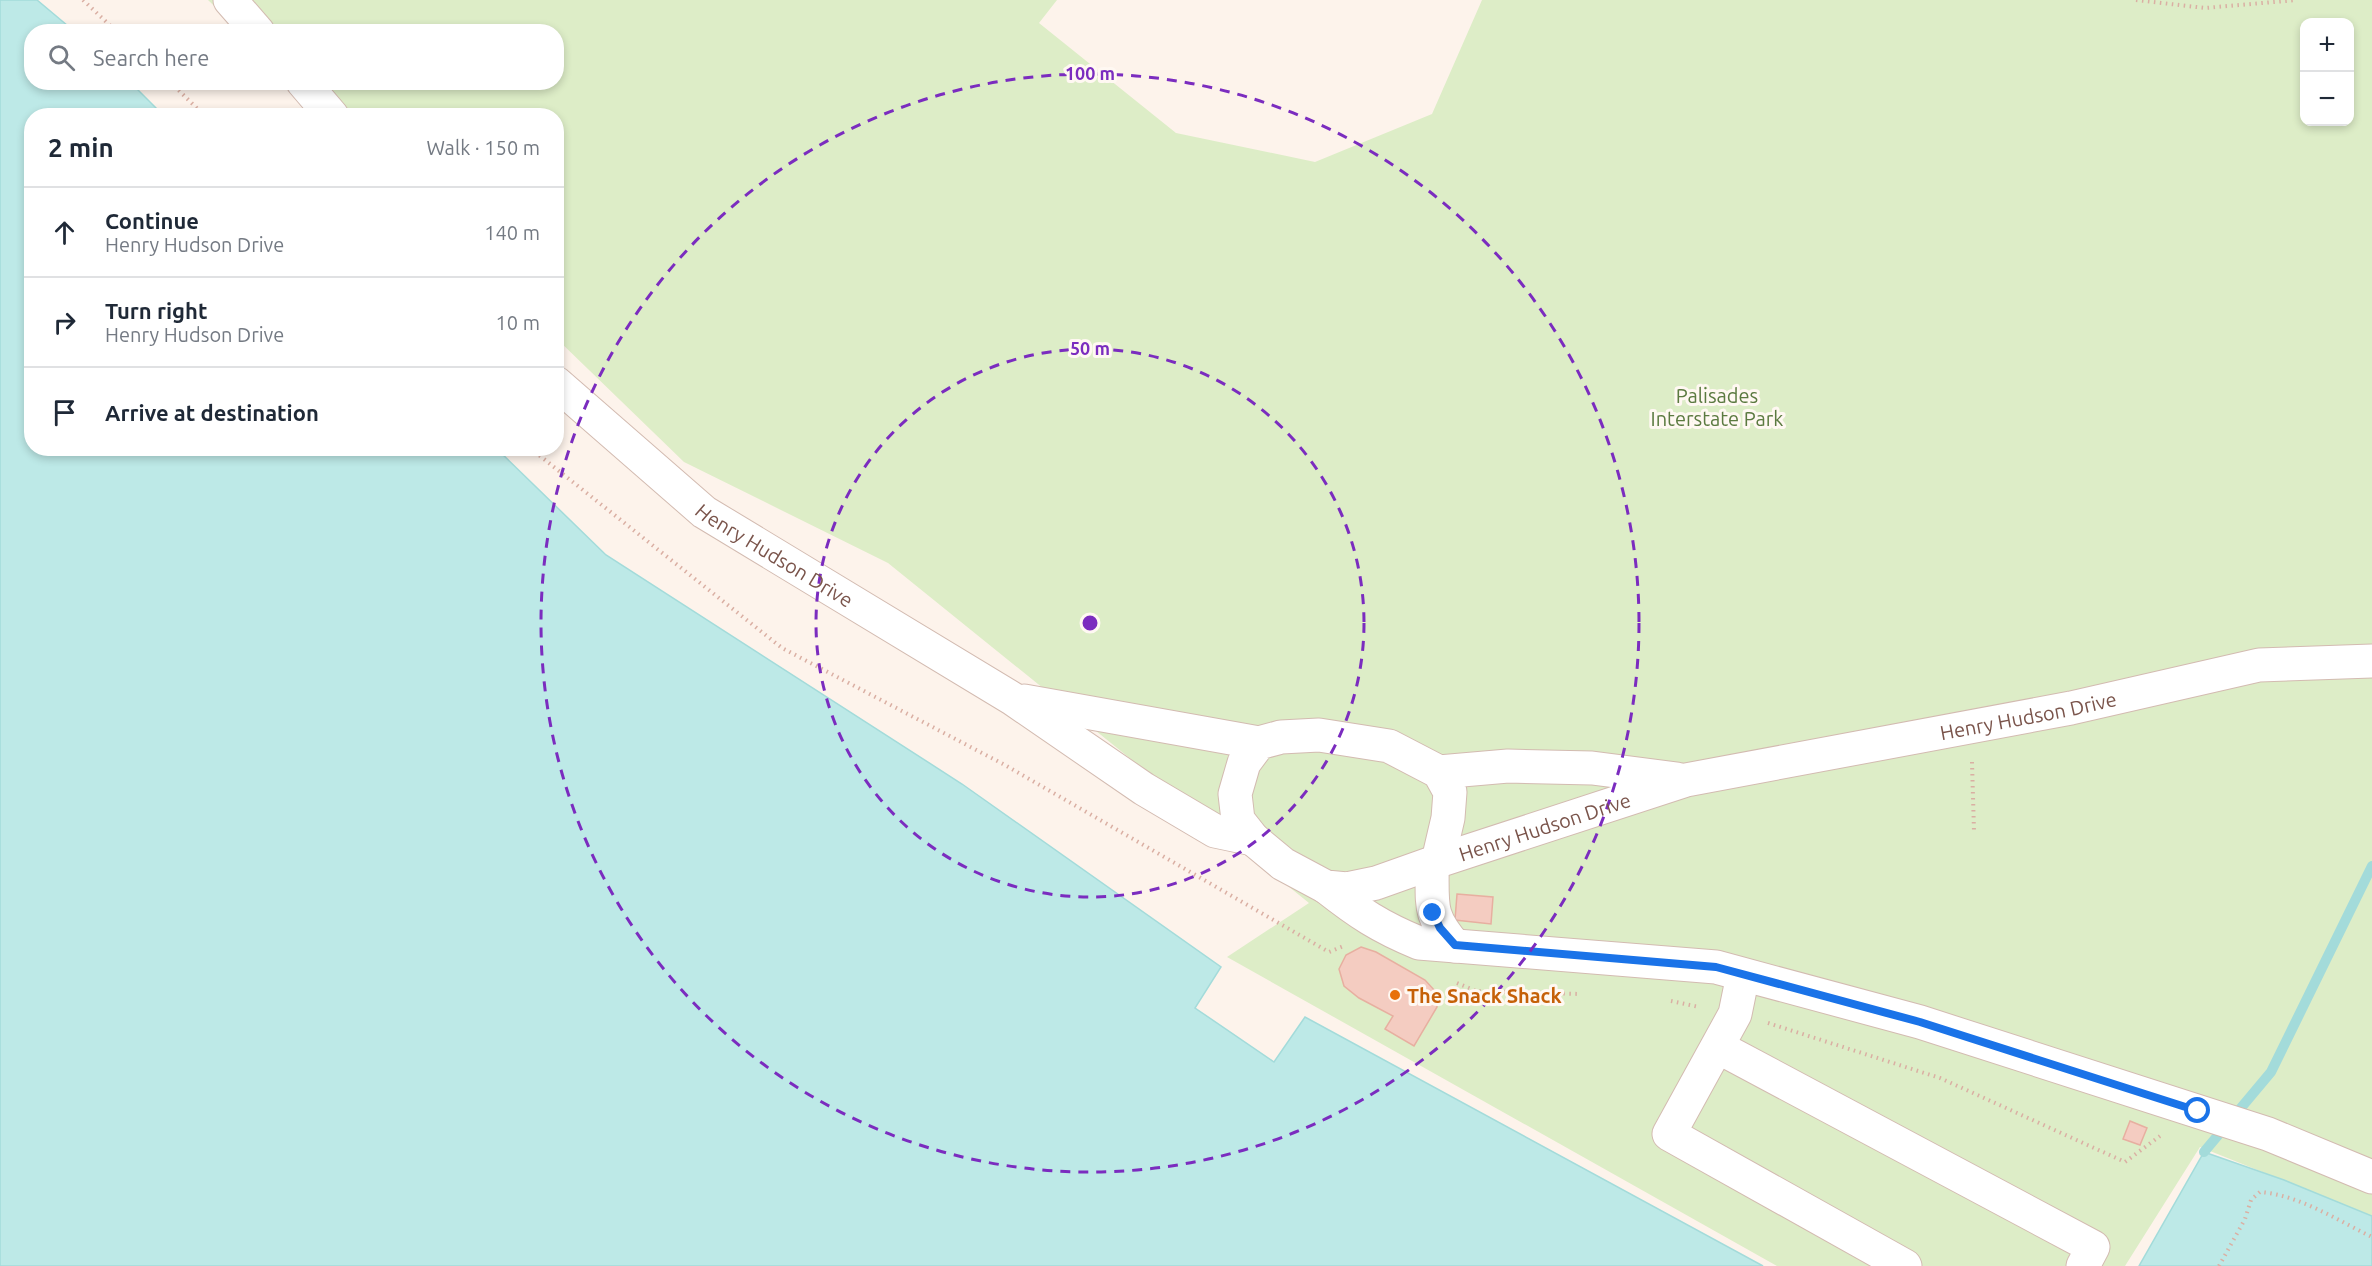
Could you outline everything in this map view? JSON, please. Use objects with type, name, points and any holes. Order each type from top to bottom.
[{"type":"street","points":[[230,0],[251,24]]},
{"type":"street","points":[[310,90],[325,108]]},
{"type":"street","name":"Henry Hudson Drive","points":[[564,390],[704,512],[1013,699],[1144,789],[1215,831],[1253,839]]},
{"type":"street","name":"Henry Hudson Drive","points":[[1326,887],[1347,889],[1376,884],[1435,862],[1686,780],[2071,708],[2259,665],[2372,661]]},
{"type":"street","name":"Henry Hudson Drive","points":[[1013,699],[1259,743],[1281,737],[1319,735],[1389,746],[1439,772],[1508,766],[1592,768],[1686,780]]},
{"type":"street","name":"Henry Hudson Drive","points":[[1259,743],[1244,764],[1235,794],[1238,820],[1253,839],[1283,864],[1326,887],[1385,930],[1419,943],[1716,967],[1920,1022],[2268,1134],[2372,1177]]},
{"type":"street","name":"Henry Hudson Drive","points":[[1439,772],[1450,792],[1448,818],[1435,862],[1433,913],[1440,928],[1455,945]]},
{"type":"street","points":[[1743,975],[1735,1014],[1669,1134],[1905,1266]]},
{"type":"street","points":[[1718,1047],[2093,1247],[2083,1266]]},
{"type":"path","points":[[83,0],[108,24]]},
{"type":"path","points":[[2136,0],[2205,8],[2297,0]]},
{"type":"path","points":[[178,90],[197,108]]},
{"type":"path","points":[[1972,752],[1974,831]]},
{"type":"path","points":[[2219,1266],[2245,1219],[2251,1200],[2260,1192],[2277,1193],[2372,1237]]},
{"type":"green space","name":"Palisades Interstate Park","points":[[208,0],[1057,0],[1039,23],[1176,133],[1315,162],[1432,114],[1482,0],[2372,0],[2372,1216],[2200,1147],[2125,1266],[1777,1266],[1227,957],[1309,903],[888,563],[684,462],[564,346],[564,108],[320,108],[300,90],[564,90],[564,24],[233,24]]},
{"type":"water","points":[[0,0],[37,0],[66,24],[24,24],[24,90],[138,90],[156,108],[24,108],[24,456],[504,456],[606,555],[962,784],[1221,967],[1195,1008],[1274,1062],[1305,1017],[1763,1266],[0,1266]]},
{"type":"water","points":[[2204,1152],[2284,1180],[2372,1216],[2372,1266],[2139,1266]]},
{"type":"building","points":[[1457,894],[1493,897],[1491,924],[1455,920]]},
{"type":"building","name":"The Snack Shack","points":[[1361,947],[1376,952],[1425,980],[1436,992],[1437,1007],[1414,1046],[1385,1029],[1393,1016],[1359,998],[1344,986],[1339,969],[1346,955]]},
{"type":"building","points":[[2130,1121],[2147,1128],[2140,1145],[2123,1139]]},
{"type":"waterway","points":[[2204,1152],[2271,1072],[2372,866]]},
{"type":"place","name":"The Snack Shack","points":[[1395,995]]},
{"type":"route","points":[[1433,913],[1440,928],[1455,945],[1716,967],[1920,1022],[2198,1111]]}]
